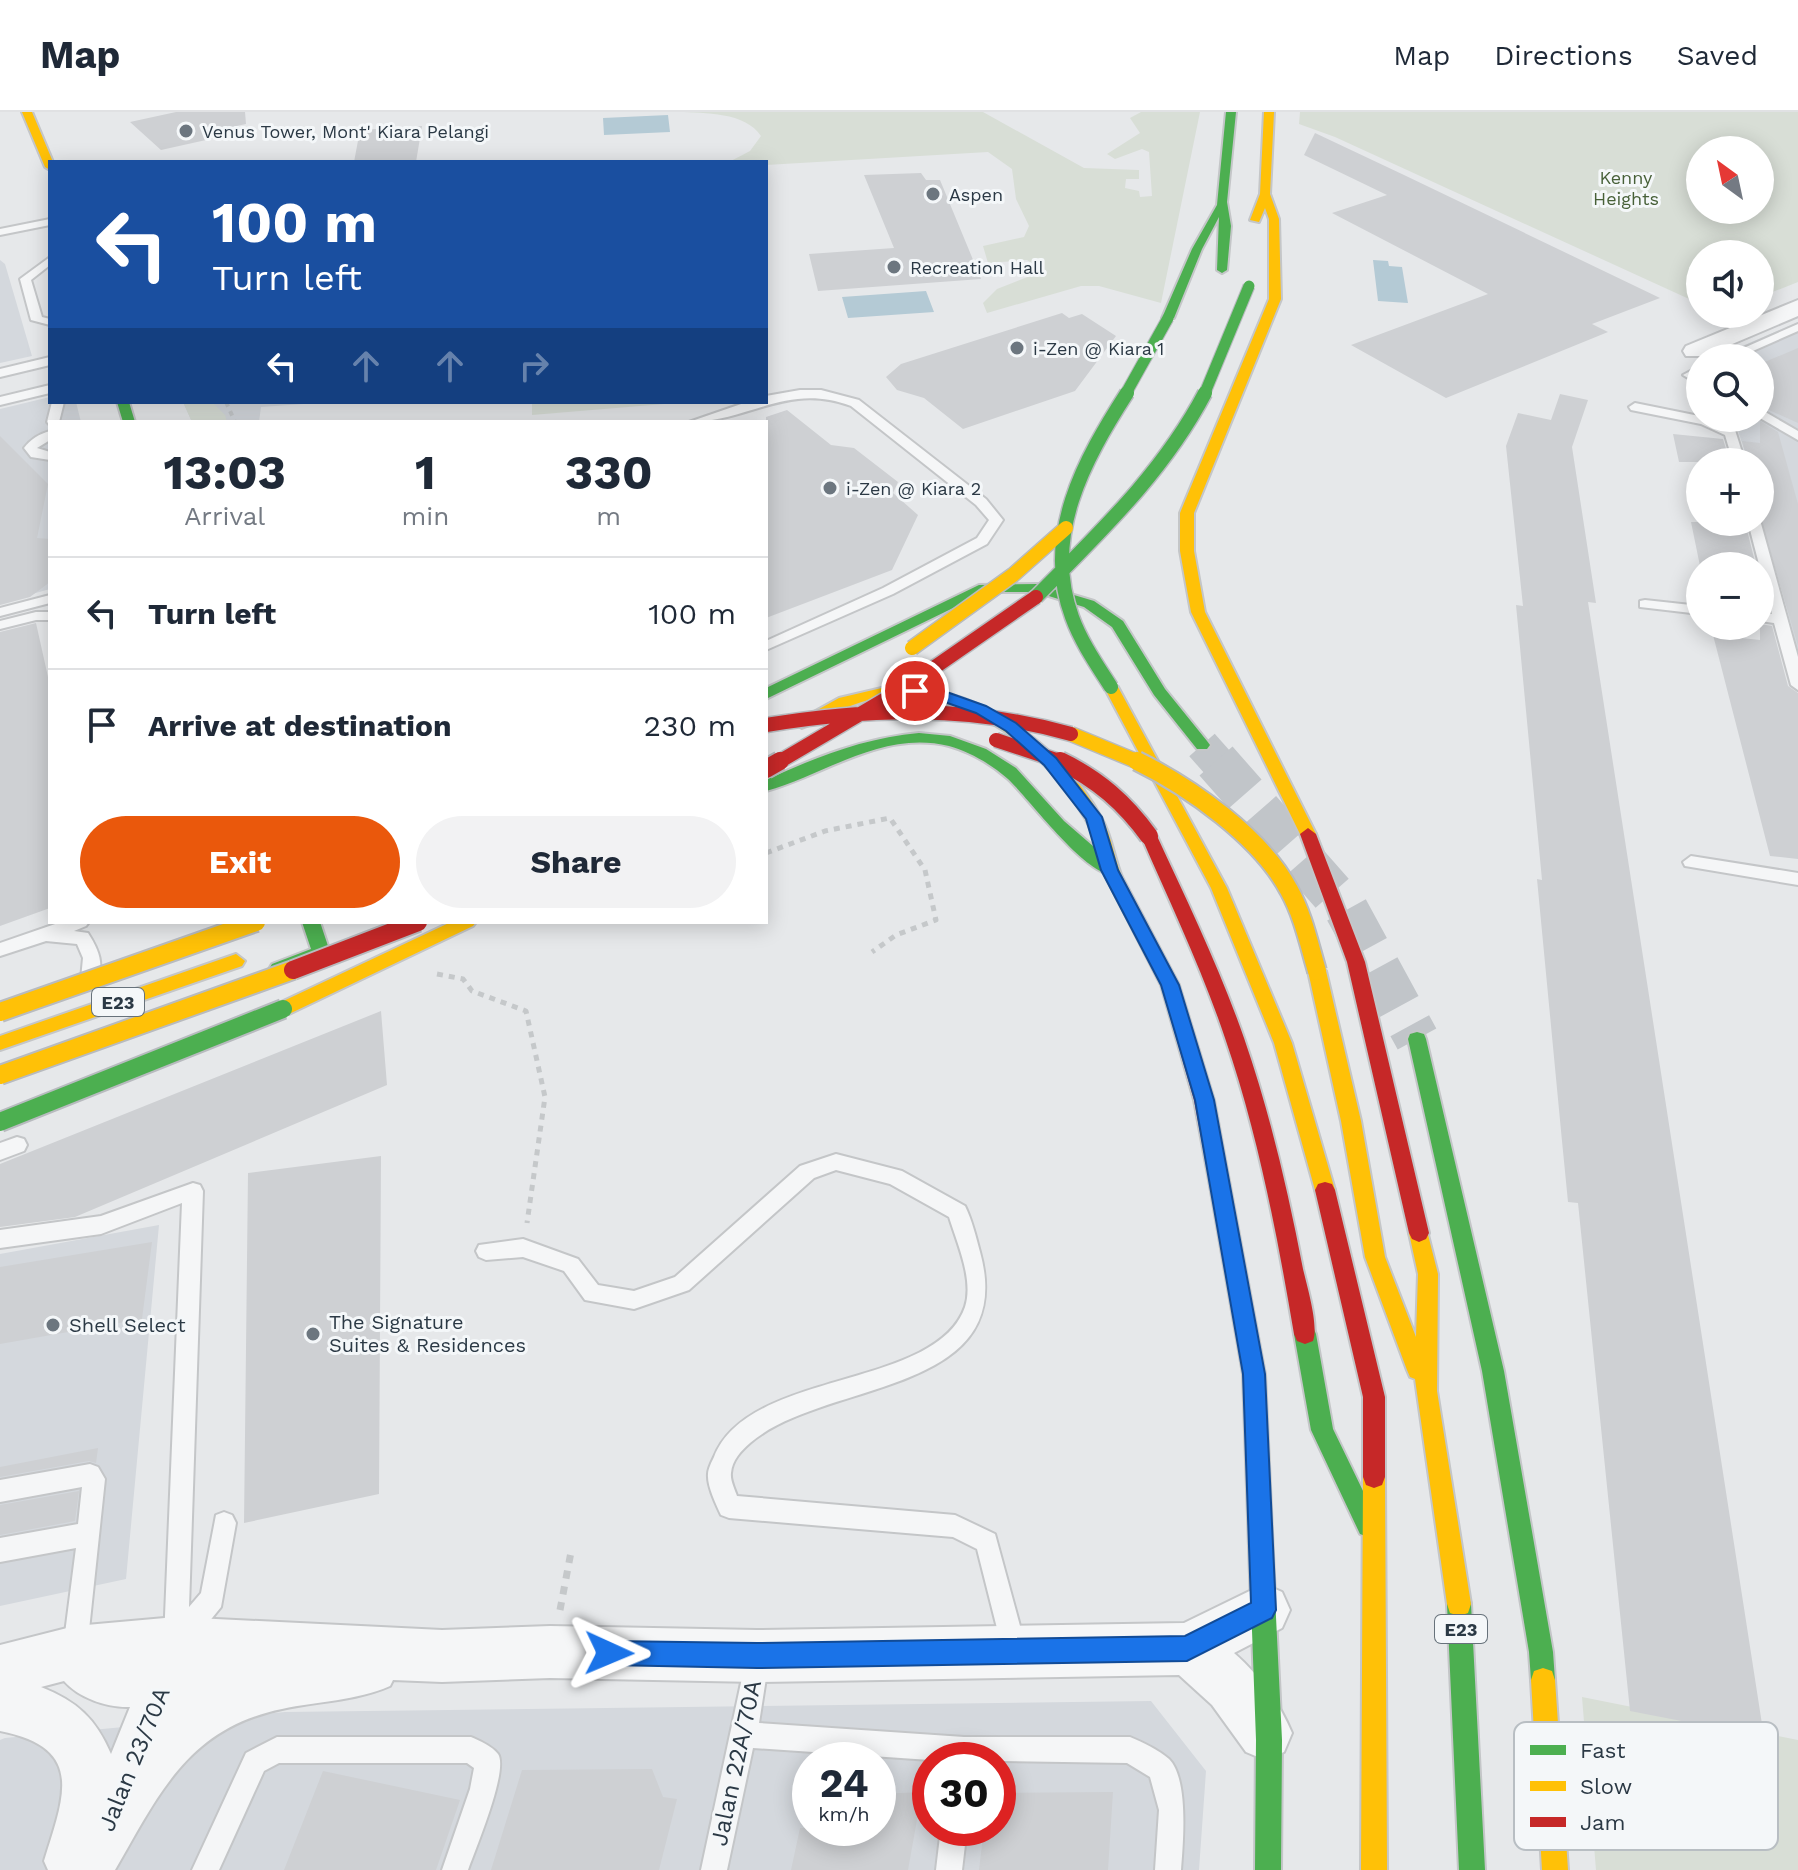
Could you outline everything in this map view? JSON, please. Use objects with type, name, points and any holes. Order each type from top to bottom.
[{"type":"main road","points":[[27,112],[48,162]]},
{"type":"main road","points":[[1220,277],[1226,226],[1222,202],[1231,112]]},
{"type":"main road","points":[[1253,240],[1254,224],[1265,194],[1269,112]]},
{"type":"main road","points":[[1265,194],[1274,219],[1275,299],[1187,513],[1187,551],[1198,612],[1308,834],[1356,962],[1428,1274],[1426,1391]]},
{"type":"main road","points":[[1222,202],[1139,373],[1080,466],[1064,511],[1061,556],[1069,606],[1087,648],[1219,888],[1283,1043],[1338,1236],[1374,1397],[1374,1870]]},
{"type":"main road","points":[[768,766],[906,687],[1029,604],[1119,513],[1183,435],[1216,371],[1250,279]]},
{"type":"main road","points":[[898,658],[1013,575],[1092,502]]},
{"type":"main road","points":[[768,693],[984,588],[1007,584],[1048,589],[1092,606],[1119,625],[1168,708],[1202,745]]},
{"type":"main road","points":[[827,685],[926,615]]},
{"type":"main road","points":[[768,734],[872,675]]},
{"type":"main road","points":[[768,744],[829,706],[858,695],[915,691],[935,693],[981,709],[1011,727],[1050,761],[1093,817],[1110,870],[1170,985],[1204,1100],[1254,1374],[1269,1740],[1268,1870]]},
{"type":"main road","points":[[768,721],[801,700]]},
{"type":"main road","points":[[768,722],[838,712],[960,710],[1062,728],[1109,745],[1171,776],[1228,820],[1275,867],[1303,920],[1351,1121],[1375,1257],[1426,1391]]},
{"type":"main road","points":[[768,766],[825,744],[885,731],[934,731],[1017,744],[1080,770],[1119,798],[1149,836],[1202,955],[1244,1066],[1289,1242],[1322,1430],[1372,1535]]},
{"type":"main road","points":[[768,785],[870,742],[935,737],[965,743],[1009,771],[1059,827],[1110,870]]},
{"type":"main road","points":[[0,1076],[387,924]]},
{"type":"main road","points":[[0,1076],[413,924]]},
{"type":"main road","points":[[0,1090],[325,968],[429,924]]},
{"type":"main road","points":[[0,1122],[283,1009],[463,924]]},
{"type":"main road","points":[[0,1012],[278,935],[321,952]]},
{"type":"main road","points":[[0,1041],[278,935]]},
{"type":"main road","points":[[274,971],[278,935]]},
{"type":"main road","name":"E23","points":[[0,1041],[278,935]]},
{"type":"main road","points":[[71,961],[114,946]]},
{"type":"main road","points":[[1417,1039],[1493,1371],[1541,1652],[1545,1722]]},
{"type":"main road","name":"E23","points":[[1426,1391],[1459,1594],[1472,1870]]},
{"type":"main road","points":[[1554,1850],[1555,1870]]},
{"type":"street","points":[[1729,344],[1798,307]]},
{"type":"street","points":[[0,1671],[75,1652],[84,1667],[99,1678],[121,1681],[172,1660],[550,1652],[757,1656],[1187,1649],[1264,1610]]},
{"type":"street","points":[[1187,1649],[1214,1668],[1241,1695],[1269,1740]]},
{"type":"street","points":[[96,1847],[178,1730],[209,1706],[261,1687],[442,1656]]},
{"type":"street","name":"Jalan 23/70A","points":[[96,1847],[172,1660]]},
{"type":"street","name":"Jalan 23/70A","points":[[0,1704],[42,1714],[76,1741],[91,1767],[86,1812],[70,1870]]},
{"type":"lane","points":[[0,231],[48,222]]},
{"type":"lane","points":[[48,262],[25,279],[37,320],[48,322]]},
{"type":"lane","points":[[1759,344],[1798,327]]},
{"type":"lane","points":[[0,373],[48,361]]},
{"type":"lane","points":[[0,401],[48,391]]},
{"type":"lane","points":[[768,399],[789,393],[814,392],[834,394],[855,403],[981,502],[996,520],[982,541],[874,598],[768,645]]},
{"type":"lane","points":[[702,420],[754,404]]},
{"type":"lane","points":[[1635,407],[1705,421],[1731,433],[1735,448]]},
{"type":"lane","points":[[1774,421],[1798,436]]},
{"type":"lane","points":[[48,435],[30,448],[35,454],[48,456]]},
{"type":"lane","points":[[1759,536],[1798,685]]},
{"type":"lane","points":[[0,612],[48,600]]},
{"type":"lane","points":[[1645,604],[1686,608]]},
{"type":"lane","points":[[0,625],[48,616]]},
{"type":"lane","points":[[1774,618],[1781,619]]},
{"type":"lane","points":[[1691,862],[1798,879]]},
{"type":"lane","points":[[0,950],[74,924]]},
{"type":"lane","points":[[0,1041],[75,1000],[88,984],[94,965],[91,950],[82,938],[45,934]]},
{"type":"lane","points":[[486,1251],[523,1248],[571,1265],[592,1293],[634,1300],[682,1284],[807,1172],[836,1162],[895,1177],[958,1212],[974,1267],[976,1305],[965,1327],[930,1359],[809,1400],[752,1426],[726,1450],[718,1476],[721,1493],[729,1507],[955,1526],[987,1542],[1014,1651]]},
{"type":"lane","points":[[0,1239],[101,1225],[193,1191],[172,1660]]},
{"type":"lane","points":[[0,1491],[90,1475],[94,1479],[75,1652]]},
{"type":"lane","points":[[172,1660],[212,1598],[224,1523]]},
{"type":"lane","points":[[0,1550],[89,1534]]},
{"type":"lane","name":"Jalan 22A/70A","points":[[714,1870],[757,1656]]},
{"type":"lane","points":[[743,1735],[912,1750]]},
{"type":"lane","points":[[205,1870],[255,1762],[263,1756],[277,1750],[471,1750],[488,1762],[483,1789],[455,1870]]},
{"type":"lane","points":[[1016,1753],[1130,1750],[1161,1769],[1172,1810],[1168,1870]]},
{"type":"lane","points":[[949,1870],[952,1846]]},
{"type":"path","points":[[768,852],[825,831],[890,818],[904,834],[909,849],[927,874],[936,920],[896,935],[872,952]]},
{"type":"path","points":[[433,973],[463,979],[472,991],[526,1011],[545,1097],[523,1248]]},
{"type":"path","points":[[563,1597],[571,1552]]},
{"type":"shaded area","points":[[0,260],[5,264],[32,356],[0,363]]},
{"type":"shaded area","points":[[1798,322],[1798,651],[1767,536],[1774,536],[1774,448],[1744,448],[1738,432],[1774,432],[1774,344],[1747,344]]},
{"type":"shaded area","points":[[48,397],[48,404],[76,404],[80,420],[48,420],[48,590],[0,603],[0,409]]},
{"type":"shaded area","points":[[184,404],[303,404],[261,407],[259,420],[191,420]]},
{"type":"shaded area","points":[[159,1225],[126,1579],[0,1606],[0,1254]]},
{"type":"shaded area","points":[[1151,1701],[1206,1771],[1199,1870],[0,1870],[0,1740],[285,1712]]},
{"type":"green space","points":[[678,112],[983,112],[1084,168],[1139,170],[1139,179],[1126,179],[1125,188],[1139,191],[1140,197],[1152,196],[1149,152],[1142,149],[1115,159],[1107,154],[1140,133],[1130,118],[1141,112],[1200,112],[1161,303],[1099,286],[1081,286],[987,313],[983,303],[997,289],[1035,274],[1037,267],[1027,260],[988,263],[983,246],[1024,237],[1029,226],[1016,199],[1012,169],[988,152],[768,165],[768,160],[733,160],[750,151],[761,136],[754,128],[735,118]]},
{"type":"green space","name":"Kenny Heights","points":[[1300,112],[1798,112],[1798,282],[1774,291],[1774,240],[1686,240],[1686,298],[1335,137],[1299,124]]},
{"type":"green space","points":[[184,404],[214,404],[226,420],[191,420]]},
{"type":"green space","points":[[532,404],[664,404],[532,415]]},
{"type":"green space","points":[[1582,1697],[1708,1722],[1584,1722]]},
{"type":"green space","points":[[1778,1736],[1798,1740],[1798,1870],[1596,1870],[1594,1850],[1778,1850]]},
{"type":"water","points":[[668,115],[670,132],[604,135],[603,118]]},
{"type":"water","points":[[1373,260],[1388,261],[1389,266],[1402,267],[1408,303],[1378,301]]},
{"type":"water","points":[[926,291],[934,312],[848,318],[842,297]]},
{"type":"building","name":"Venus Tower, Mont' Kiara Pelangi","points":[[176,112],[245,112],[246,124],[208,132],[215,138],[161,150],[130,122]]},
{"type":"building","points":[[422,126],[416,160],[354,160],[360,130]]},
{"type":"building","points":[[1315,133],[1660,298],[1592,324],[1608,332],[1446,398],[1351,345],[1488,294],[1332,213],[1387,195],[1304,155]]},
{"type":"building","points":[[921,173],[926,180],[940,180],[981,279],[818,291],[809,254],[894,248],[864,175]]},
{"type":"building","points":[[1062,313],[1069,318],[1082,314],[1116,336],[1075,391],[963,429],[924,398],[897,390],[886,377],[901,364]]},
{"type":"building","points":[[1798,348],[1798,423],[1774,412],[1774,358]]},
{"type":"building","points":[[1560,394],[1588,400],[1572,447],[1596,603],[1588,602],[1762,1722],[1687,1722],[1630,1711],[1578,1203],[1568,1202],[1562,1141],[1537,879],[1542,880],[1516,605],[1523,606],[1506,446],[1518,413],[1551,420]]},
{"type":"building","points":[[787,410],[831,445],[854,448],[898,482],[893,493],[918,515],[892,570],[768,617],[768,420],[766,417]]},
{"type":"building","points":[[1774,430],[1778,432],[1798,504],[1798,646],[1774,565],[1774,552],[1770,552],[1766,536],[1774,536],[1774,448],[1744,448],[1742,441],[1760,443],[1760,432],[1774,432]]},
{"type":"building","points":[[1673,434],[1723,439],[1726,448],[1686,448],[1686,462],[1679,462]]},
{"type":"building","points":[[0,436],[48,484],[37,538],[48,539],[48,584],[30,597],[0,605]]},
{"type":"building","points":[[1694,536],[1748,536],[1752,552],[1697,552]]},
{"type":"building","points":[[36,623],[48,677],[48,909],[0,926],[0,632]]},
{"type":"building","points":[[1774,634],[1788,686],[1798,693],[1798,859],[1770,856],[1714,640],[1774,640]]},
{"type":"building","points":[[381,1011],[387,1085],[75,1217],[0,1227],[0,1164]]},
{"type":"building","name":"The Signature Suites & Residences","points":[[381,1156],[379,1494],[244,1523],[248,1173]]},
{"type":"building","points":[[152,1242],[142,1319],[0,1344],[0,1267]]},
{"type":"building","points":[[98,1448],[96,1463],[89,1461],[0,1477],[0,1467]]},
{"type":"building","points":[[79,1491],[75,1521],[0,1535],[0,1505]]},
{"type":"building","points":[[652,1769],[663,1797],[677,1799],[659,1870],[491,1870],[522,1770]]},
{"type":"building","points":[[323,1771],[460,1800],[436,1870],[284,1870]]},
{"type":"building","points":[[912,1792],[912,1846],[908,1870],[791,1870],[796,1846],[896,1846],[896,1793]]},
{"type":"building","points":[[1113,1792],[1108,1870],[979,1870],[982,1846],[1016,1846],[1016,1793]]},
{"type":"tunnel","points":[[1202,745],[1218,763]]},
{"type":"tunnel","points":[[1216,761],[1346,909],[1417,1039]]},
{"type":"traffic: fast","points":[[1222,270],[1226,226],[1222,202],[1231,112]]},
{"type":"traffic: fast","points":[[1168,318],[1197,249],[1219,208]]},
{"type":"traffic: fast","points":[[1036,597],[1119,513],[1183,435],[1216,371],[1249,286]]},
{"type":"traffic: fast","points":[[1111,687],[1086,648],[1071,616],[1062,573],[1062,542],[1067,513],[1088,458],[1168,318]]},
{"type":"traffic: fast","points":[[124,404],[128,420]]},
{"type":"traffic: fast","points":[[768,693],[984,588],[1037,588],[1089,604],[1118,624],[1159,692],[1202,745]]},
{"type":"traffic: fast","points":[[768,785],[858,748],[919,738],[950,741],[980,752],[1010,772],[1058,825],[1110,870]]},
{"type":"traffic: fast","points":[[278,969],[321,952],[312,924]]},
{"type":"traffic: fast","points":[[0,1122],[283,1009]]},
{"type":"traffic: fast","points":[[1417,1039],[1493,1371],[1541,1652],[1543,1680]]},
{"type":"traffic: fast","points":[[1305,1334],[1322,1430],[1368,1526]]},
{"type":"traffic: fast","points":[[1262,1576],[1269,1740],[1268,1870]]},
{"type":"traffic: fast","points":[[1459,1604],[1472,1870]]},
{"type":"traffic: slow","points":[[27,112],[48,162]]},
{"type":"traffic: slow","points":[[1255,220],[1265,194],[1269,112]]},
{"type":"traffic: slow","points":[[1265,194],[1274,219],[1275,299],[1187,513],[1187,551],[1198,612],[1308,834]]},
{"type":"traffic: slow","points":[[912,648],[1013,575],[1066,528]]},
{"type":"traffic: slow","points":[[1111,687],[1219,888],[1283,1043],[1325,1190]]},
{"type":"traffic: slow","points":[[802,723],[845,702],[886,692],[926,693],[964,702],[1000,721],[1033,746],[1064,778],[1095,821],[1114,877]]},
{"type":"traffic: slow","points":[[1071,734],[1120,753],[1167,777],[1210,807],[1250,842],[1276,869],[1289,889],[1302,919],[1317,971]]},
{"type":"traffic: slow","points":[[0,1012],[250,924]]},
{"type":"traffic: slow","points":[[283,1009],[463,924]]},
{"type":"traffic: slow","points":[[0,1043],[236,961]]},
{"type":"traffic: slow","points":[[0,1075],[293,970]]},
{"type":"traffic: slow","points":[[1317,971],[1351,1121],[1375,1257],[1418,1370]]},
{"type":"traffic: slow","points":[[1220,1186],[1254,1374],[1262,1576]]},
{"type":"traffic: slow","points":[[1419,1233],[1428,1274],[1426,1391],[1459,1604]]},
{"type":"traffic: slow","points":[[1374,1477],[1374,1870]]},
{"type":"traffic: slow","points":[[1543,1680],[1546,1722]]},
{"type":"traffic: slow","points":[[1554,1850],[1555,1870]]},
{"type":"traffic: jam","points":[[768,768],[906,687],[1036,597]]},
{"type":"traffic: jam","points":[[768,725],[843,714],[919,710],[995,716],[1071,734]]},
{"type":"traffic: jam","points":[[996,740],[1047,755],[1094,779],[1125,805],[1149,836]]},
{"type":"traffic: jam","points":[[1308,834],[1356,962],[1419,1233]]},
{"type":"traffic: jam","points":[[1149,836],[1212,979],[1244,1067],[1279,1199],[1305,1334]]},
{"type":"traffic: jam","points":[[1114,877],[1170,985],[1204,1100],[1220,1186]]},
{"type":"traffic: jam","points":[[293,970],[413,924]]},
{"type":"traffic: jam","points":[[1325,1190],[1374,1397],[1374,1477]]},
{"type":"place","name":"Venus Tower, Mont' Kiara Pelangi","points":[[186,131]]},
{"type":"place","name":"Aspen","points":[[933,194]]},
{"type":"place","name":"Recreation Hall","points":[[894,267]]},
{"type":"place","name":"i-Zen @ Kiara 1","points":[[1017,348]]},
{"type":"place","name":"i-Zen @ Kiara 2","points":[[830,488]]},
{"type":"place","name":"Shell Select","points":[[53,1325]]},
{"type":"place","name":"The Signature Suites & Residences","points":[[313,1334]]},
{"type":"route","points":[[609,1653],[757,1656],[1187,1649],[1264,1610],[1254,1374],[1204,1100],[1170,985],[1110,870],[1093,817],[1050,761],[1011,727],[981,709],[935,693],[915,691]]}]
